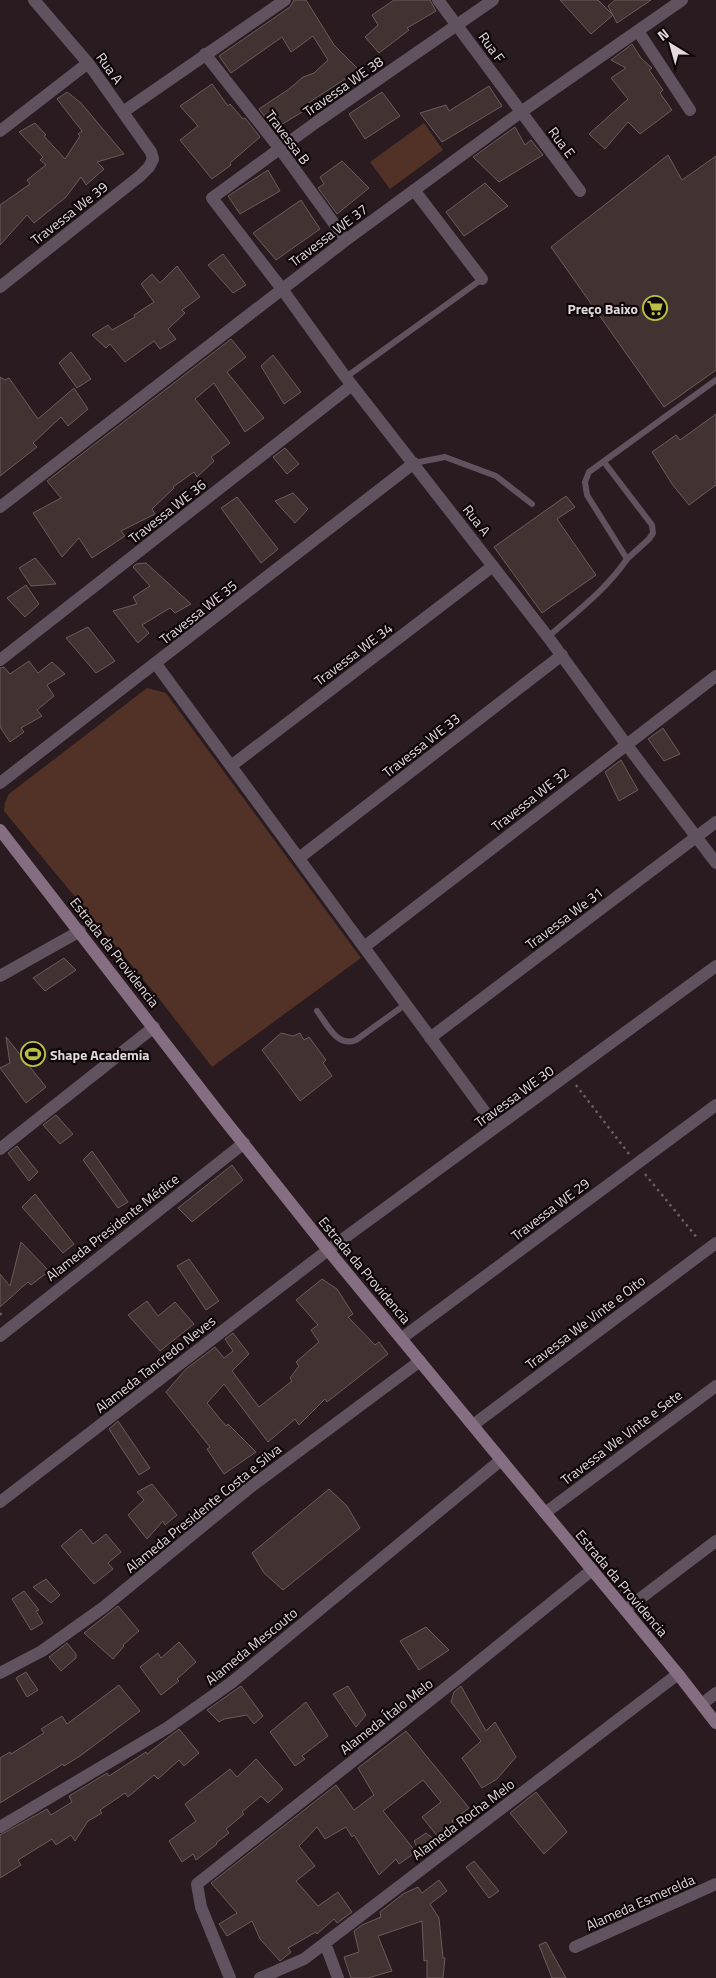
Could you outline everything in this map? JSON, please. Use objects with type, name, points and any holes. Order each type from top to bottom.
[{"type":"main road","name":"Estrada da Providencia","points":[[0,830],[328,1250],[716,1722]]},
{"type":"street","name":"Rua A","points":[[34,0],[88,63],[151,152],[153,159]]},
{"type":"street","points":[[123,112],[205,54],[270,4],[285,0]]},
{"type":"street","name":"Rua F","points":[[438,0],[521,112]]},
{"type":"street","name":"Travessa WE 38","points":[[212,198],[493,0]]},
{"type":"street","name":"Travessa WE 37","points":[[0,507],[346,240],[521,112],[682,0]]},
{"type":"street","points":[[638,31],[690,110]]},
{"type":"street","name":"Travessa B","points":[[205,54],[280,149],[346,240]]},
{"type":"street","points":[[0,131],[88,63]]},
{"type":"street","name":"Rua E","points":[[521,112],[580,191]]},
{"type":"street","name":"Travessa We 39","points":[[0,287],[140,176],[149,167],[153,159]]},
{"type":"street","points":[[414,190],[482,279]]},
{"type":"street","name":"Rua A","points":[[212,198],[282,289],[349,381],[562,655],[626,744],[716,863]]},
{"type":"street","name":"Travessa WE 36","points":[[0,660],[349,381]]},
{"type":"street","name":"Travessa WE 35","points":[[0,783],[414,463]]},
{"type":"street","name":"Travessa WE 34","points":[[232,766],[494,566]]},
{"type":"street","name":"Travessa WE 33","points":[[299,858],[562,655]]},
{"type":"street","points":[[156,664],[496,1127]]},
{"type":"street","name":"Travessa WE 32","points":[[364,947],[716,676]]},
{"type":"street","name":"Travessa We 31","points":[[430,1038],[716,822]]},
{"type":"street","points":[[0,976],[80,931]]},
{"type":"street","name":"Travessa WE 30","points":[[328,1250],[716,966]]},
{"type":"street","points":[[0,1149],[154,1027]]},
{"type":"street","name":"Travessa WE 29","points":[[402,1338],[716,1105]]},
{"type":"street","name":"Alameda Presidente Médice","points":[[0,1336],[244,1143]]},
{"type":"street","name":"Travessa We Vinte e Oito","points":[[473,1425],[716,1244]]},
{"type":"street","name":"Alameda Tancredo Neves","points":[[0,1502],[328,1250]]},
{"type":"street","name":"Alameda Presidente Costa e Silva","points":[[0,1673],[42,1651],[104,1607],[248,1488],[420,1360]]},
{"type":"street","name":"Travessa We Vinte e Sete","points":[[545,1513],[716,1386]]},
{"type":"street","name":"Alameda Mescouto","points":[[0,1827],[167,1728],[231,1683],[501,1460]]},
{"type":"street","points":[[625,1610],[716,1541]]},
{"type":"street","name":"Alameda Ítalo Melo","points":[[230,1978],[201,1907],[197,1884],[592,1570]]},
{"type":"street","name":"Alameda Rocha Melo","points":[[260,1978],[304,1959],[678,1674]]},
{"type":"street","points":[[702,1704],[716,1693]]},
{"type":"street","name":"Alameda Esmerelda","points":[[576,1947],[716,1884]]},
{"type":"street","points":[[325,1943],[338,1978]]},
{"type":"lane","points":[[349,381],[482,279]]},
{"type":"lane","points":[[627,559],[587,495],[585,482],[589,472],[716,380]]},
{"type":"lane","points":[[414,463],[445,457],[496,476],[532,504]]},
{"type":"lane","points":[[548,637],[582,610],[653,533],[652,525],[604,462]]},
{"type":"lane","points":[[317,1011],[337,1038],[342,1042],[349,1043],[406,1004]]},
{"type":"shaded area","points":[[424,123],[443,150],[390,189],[370,162]]},
{"type":"shaded area","points":[[147,688],[166,693],[361,958],[212,1067],[157,996],[4,811],[5,802],[9,794]]},
{"type":"building","points":[[294,0],[306,0],[334,45],[359,70],[302,107],[304,111],[274,129],[259,109],[303,77],[314,73],[328,60],[313,36],[291,52],[282,37],[231,73],[219,56],[290,7]]},
{"type":"building","points":[[394,0],[430,0],[436,11],[407,28],[409,30],[379,53],[365,37],[378,25],[372,15]]},
{"type":"building","points":[[560,0],[598,0],[613,15],[591,34]]},
{"type":"building","points":[[615,0],[651,0],[617,23],[608,6]]},
{"type":"building","points":[[632,44],[641,58],[652,68],[649,70],[663,90],[660,93],[672,110],[640,134],[628,122],[605,149],[589,134],[628,99],[611,78],[626,68],[611,60]]},
{"type":"building","points":[[212,84],[228,106],[230,104],[243,119],[245,118],[260,137],[230,163],[231,165],[212,179],[180,140],[198,126],[180,106]]},
{"type":"building","points":[[489,86],[502,106],[442,142],[420,113],[446,105],[449,111]]},
{"type":"building","points":[[67,92],[81,103],[124,154],[97,162],[104,169],[86,185],[81,177],[66,197],[34,223],[27,215],[0,245],[0,205],[30,184],[27,180],[46,165],[40,160],[43,157],[19,132],[35,123],[65,159],[80,136],[78,134],[82,131],[57,99]]},
{"type":"building","points":[[382,92],[400,116],[365,139],[349,114]]},
{"type":"building","points":[[515,127],[525,145],[531,140],[543,155],[499,182],[473,157]]},
{"type":"building","name":"Preço Baixo","points":[[668,155],[682,180],[716,156],[716,370],[664,407],[551,247]]},
{"type":"building","points":[[342,161],[369,188],[337,214],[318,188],[324,184],[320,177]]},
{"type":"building","points":[[268,170],[280,191],[240,214],[228,196]]},
{"type":"building","points":[[485,183],[508,206],[464,236],[446,212]]},
{"type":"building","points":[[301,200],[320,229],[276,260],[253,233]]},
{"type":"building","points":[[223,254],[246,285],[233,293],[208,265]]},
{"type":"building","points":[[177,266],[200,297],[182,310],[185,313],[168,329],[176,339],[160,349],[154,341],[125,362],[110,344],[106,348],[92,335],[108,325],[112,330],[135,317],[134,315],[154,302],[141,284],[152,274],[160,283]]},
{"type":"building","points":[[231,339],[246,357],[227,372],[264,418],[245,432],[214,383],[195,399],[230,443],[211,457],[214,461],[197,477],[194,472],[173,487],[152,509],[155,514],[121,531],[125,536],[92,558],[79,538],[62,557],[33,513],[61,498],[47,481]]},
{"type":"building","points":[[71,352],[91,379],[77,388],[59,363]]},
{"type":"building","points":[[273,355],[301,392],[284,404],[261,366]]},
{"type":"building","points":[[0,377],[5,380],[9,378],[38,419],[74,388],[88,409],[68,426],[61,417],[33,443],[37,447],[0,476]]},
{"type":"building","points":[[716,414],[716,485],[689,505],[672,484],[652,452],[676,435],[680,440]]},
{"type":"building","points":[[285,448],[299,464],[287,474],[273,457]]},
{"type":"building","points":[[293,493],[308,509],[295,523],[275,501]]},
{"type":"building","points":[[566,496],[575,507],[557,519],[596,575],[542,613],[494,547]]},
{"type":"building","points":[[237,497],[278,549],[261,563],[221,508]]},
{"type":"building","points":[[35,558],[56,584],[31,586],[19,568]]},
{"type":"building","points":[[146,563],[191,604],[175,613],[170,608],[142,625],[149,633],[138,643],[113,611],[137,604],[133,597],[150,586],[133,567],[136,564]]},
{"type":"building","points":[[26,585],[39,604],[25,617],[7,598]]},
{"type":"building","points":[[88,627],[115,661],[96,673],[66,638]]},
{"type":"building","points":[[29,661],[38,673],[52,662],[65,674],[47,685],[54,696],[37,710],[42,716],[21,728],[24,732],[10,742],[0,727],[0,668],[4,667],[10,674]]},
{"type":"building","points":[[663,728],[680,754],[664,761],[648,739]]},
{"type":"building","points":[[621,760],[638,790],[619,801],[605,772]]},
{"type":"building","points":[[64,958],[76,970],[45,991],[33,978]]},
{"type":"building","points":[[281,1033],[293,1036],[300,1033],[304,1040],[309,1037],[326,1060],[323,1063],[332,1076],[300,1101],[262,1050]]},
{"type":"building","points":[[6,1037],[46,1087],[26,1103],[0,1068],[10,1063]]},
{"type":"building","points":[[56,1115],[73,1134],[60,1144],[43,1125]]},
{"type":"building","points":[[17,1146],[38,1172],[29,1181],[8,1153]]},
{"type":"building","points":[[92,1151],[128,1202],[118,1208],[83,1160]]},
{"type":"building","points":[[232,1165],[243,1180],[192,1222],[178,1208]]},
{"type":"building","points":[[35,1194],[74,1244],[63,1253],[22,1207]]},
{"type":"building","points":[[21,1242],[49,1271],[31,1285],[28,1282],[0,1307],[0,1274],[10,1286]]},
{"type":"building","points":[[189,1259],[219,1301],[206,1310],[177,1266]]},
{"type":"building","points":[[322,1279],[337,1289],[353,1314],[348,1317],[375,1345],[379,1342],[388,1354],[327,1402],[325,1399],[299,1425],[295,1419],[268,1442],[224,1384],[207,1403],[226,1426],[228,1424],[256,1452],[224,1474],[207,1449],[210,1447],[166,1392],[186,1369],[215,1347],[224,1358],[233,1351],[225,1339],[233,1333],[249,1354],[232,1371],[259,1407],[292,1381],[290,1378],[299,1366],[296,1362],[319,1342],[311,1330],[318,1325],[296,1300]]},
{"type":"building","points":[[147,1301],[158,1316],[175,1302],[194,1324],[160,1351],[128,1315]]},
{"type":"building","points":[[118,1421],[150,1468],[139,1475],[109,1429]]},
{"type":"building","points":[[152,1484],[177,1515],[165,1525],[163,1521],[147,1539],[128,1515],[144,1500],[137,1492]]},
{"type":"building","points":[[329,1489],[347,1506],[360,1528],[283,1590],[264,1573],[252,1553]]},
{"type":"building","points":[[81,1529],[93,1544],[106,1534],[121,1552],[108,1563],[113,1569],[94,1584],[61,1546]]},
{"type":"building","points":[[46,1579],[60,1595],[51,1603],[33,1587]]},
{"type":"building","points":[[24,1591],[39,1610],[36,1611],[43,1623],[31,1630],[12,1599]]},
{"type":"building","points":[[118,1606],[139,1631],[123,1645],[113,1659],[84,1633]]},
{"type":"building","points":[[426,1627],[449,1650],[419,1670],[400,1641]]},
{"type":"building","points":[[179,1642],[196,1662],[177,1679],[179,1681],[161,1695],[140,1667],[158,1653],[161,1658]]},
{"type":"building","points":[[67,1643],[76,1654],[76,1658],[61,1671],[49,1657]]},
{"type":"building","points":[[26,1672],[38,1690],[27,1697],[16,1678]]},
{"type":"building","points":[[119,1685],[140,1711],[80,1756],[64,1766],[63,1764],[0,1803],[0,1758],[10,1752],[11,1754],[44,1733],[41,1729],[62,1716],[67,1724]]},
{"type":"building","points":[[241,1686],[263,1716],[254,1724],[247,1715],[224,1719],[219,1722],[207,1710]]},
{"type":"building","points":[[348,1686],[366,1715],[356,1727],[333,1694]]},
{"type":"building","points":[[461,1686],[486,1731],[495,1722],[516,1757],[497,1779],[482,1788],[462,1758],[481,1741],[451,1702],[454,1692]]},
{"type":"building","points":[[306,1702],[328,1736],[302,1756],[305,1759],[295,1766],[270,1732]]},
{"type":"building","points":[[179,1729],[199,1753],[184,1766],[179,1760],[158,1779],[154,1775],[128,1797],[125,1793],[100,1810],[102,1813],[88,1821],[75,1841],[71,1835],[56,1845],[52,1839],[18,1860],[21,1865],[0,1878],[0,1835],[47,1809],[51,1815],[72,1802],[69,1796],[107,1773],[109,1776],[146,1752],[147,1754]]},
{"type":"building","points":[[406,1731],[469,1808],[452,1821],[455,1826],[438,1837],[422,1817],[441,1802],[423,1780],[383,1811],[416,1852],[399,1864],[396,1859],[379,1875],[354,1835],[352,1837],[346,1827],[325,1839],[317,1827],[299,1846],[315,1866],[296,1881],[318,1906],[338,1892],[352,1912],[337,1923],[334,1919],[317,1934],[316,1932],[288,1948],[291,1952],[280,1961],[260,1939],[252,1921],[227,1936],[219,1924],[237,1913],[211,1883],[336,1785],[354,1810],[374,1795],[358,1768]]},
{"type":"building","points":[[256,1759],[283,1789],[268,1803],[261,1796],[226,1829],[229,1833],[217,1844],[196,1860],[193,1854],[182,1862],[169,1841],[196,1821],[185,1804],[230,1769],[237,1777]]},
{"type":"building","points":[[536,1792],[567,1832],[544,1854],[510,1813]]},
{"type":"building","points":[[426,1833],[438,1842],[420,1854],[414,1841]]},
{"type":"building","points":[[474,1861],[499,1891],[489,1898],[466,1867]]},
{"type":"building","points":[[439,1880],[447,1891],[430,1904],[439,1918],[443,1958],[445,1958],[443,1978],[427,1978],[427,1960],[424,1961],[422,1921],[378,1936],[392,1971],[368,1978],[351,1978],[344,1957],[359,1952],[354,1931],[362,1925],[381,1917],[380,1912],[403,1894],[418,1887],[422,1893]]},
{"type":"building","points":[[546,1942],[566,1978],[552,1978],[539,1945]]},
{"type":"place","name":"Preço Baixo","points":[[655,308]]},
{"type":"place","name":"Shape Academia","points":[[33,1054]]}]
